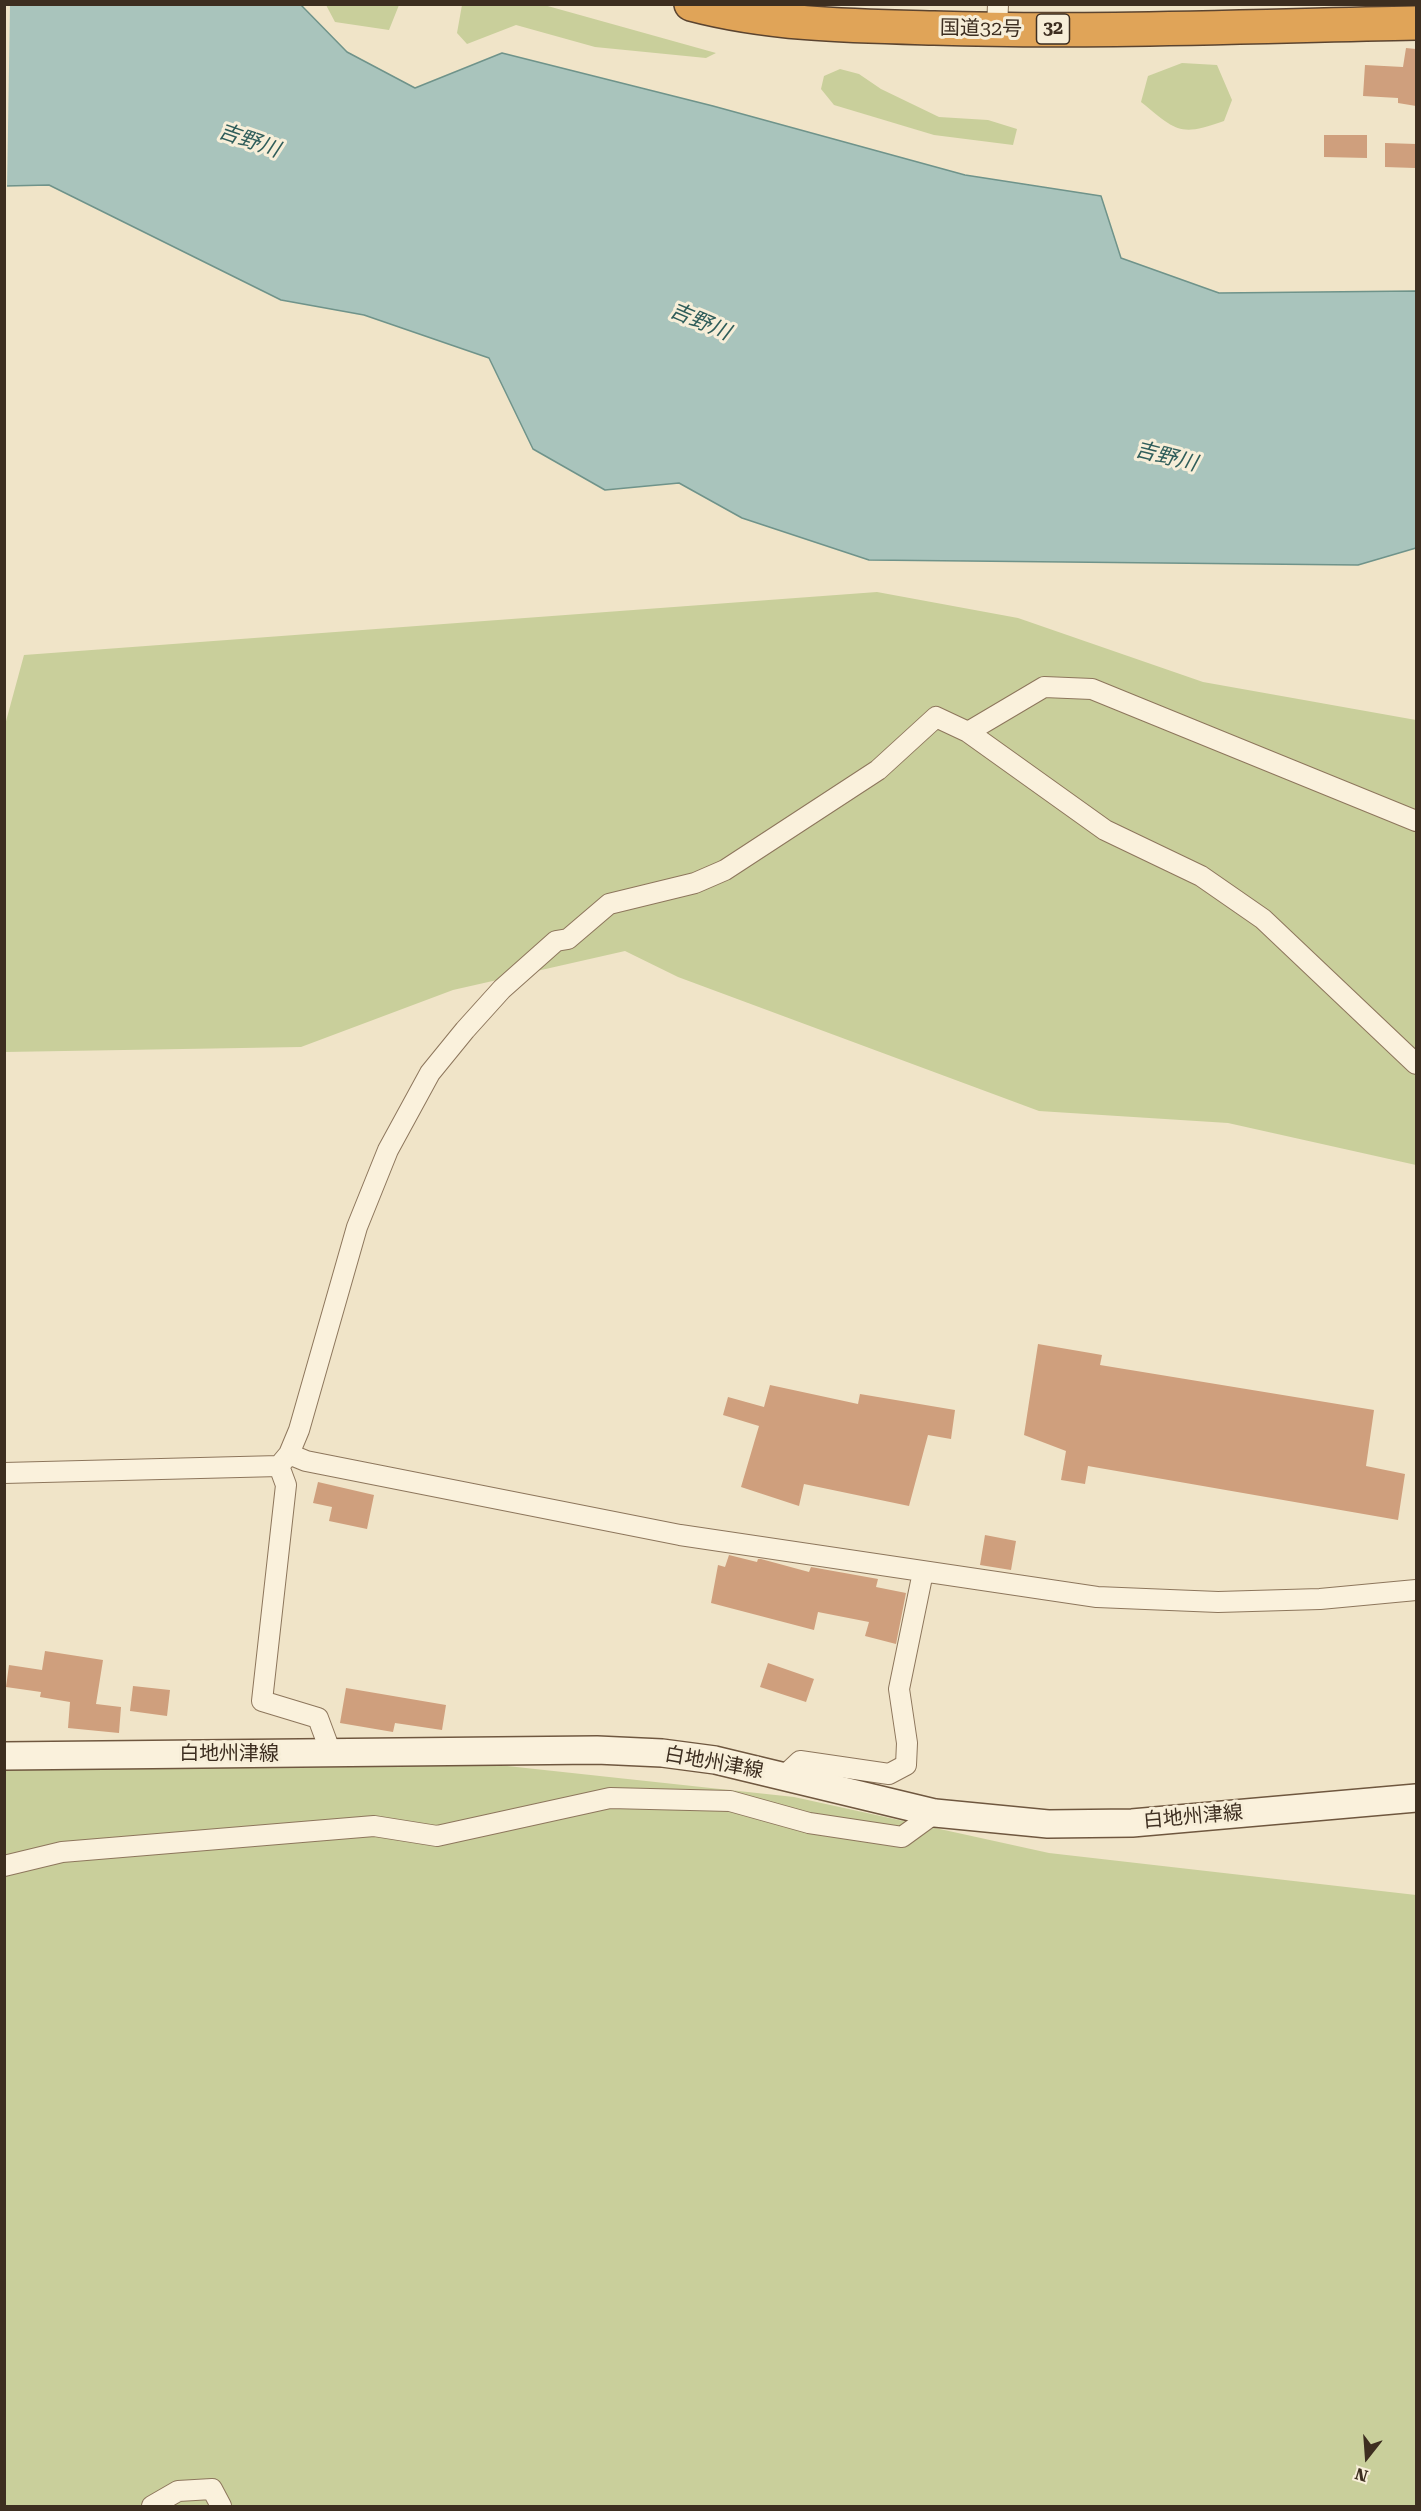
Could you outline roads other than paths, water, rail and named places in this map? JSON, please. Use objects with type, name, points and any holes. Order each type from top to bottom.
[{"type":"highway","name":"国道32号","points":[[691,4],[720,12],[783,21],[997,17],[1416,23]]},
{"type":"main road","name":"白地州津線","points":[[4,1756],[597,1750],[693,1758],[784,1776],[936,1814],[1048,1824],[1132,1822],[1416,1798]]},
{"type":"street","points":[[968,732],[1044,687],[1092,689],[1416,821]]},
{"type":"street","points":[[331,1753],[318,1718],[262,1701],[286,1485],[284,1460],[299,1430],[357,1227],[388,1150],[430,1072],[502,989],[556,941],[568,939],[609,904],[695,883],[725,870],[878,770],[936,717],[968,732],[1105,830],[1201,876],[1263,919],[1416,1064]]},
{"type":"street","points":[[4,1473],[284,1460],[306,1461],[680,1535],[1097,1597],[1218,1602],[1320,1599],[1416,1590]]},
{"type":"street","points":[[784,1776],[800,1761],[889,1774],[906,1765],[907,1743],[899,1689],[923,1572]]},
{"type":"street","points":[[4,1866],[62,1852],[374,1826],[436,1836],[610,1798],[730,1801],[809,1823],[902,1837],[936,1814]]},
{"type":"street","points":[[152,2506],[178,2491],[212,2489],[221,2506]]},
{"type":"water","name":"吉野川","points":[[4,5],[301,5],[347,52],[415,88],[502,53],[713,106],[965,175],[1101,196],[1121,258],[1219,293],[1416,291],[1416,548],[1358,565],[869,560],[742,518],[679,483],[605,490],[533,449],[489,358],[364,315],[281,300],[49,185],[5,186]]}]
